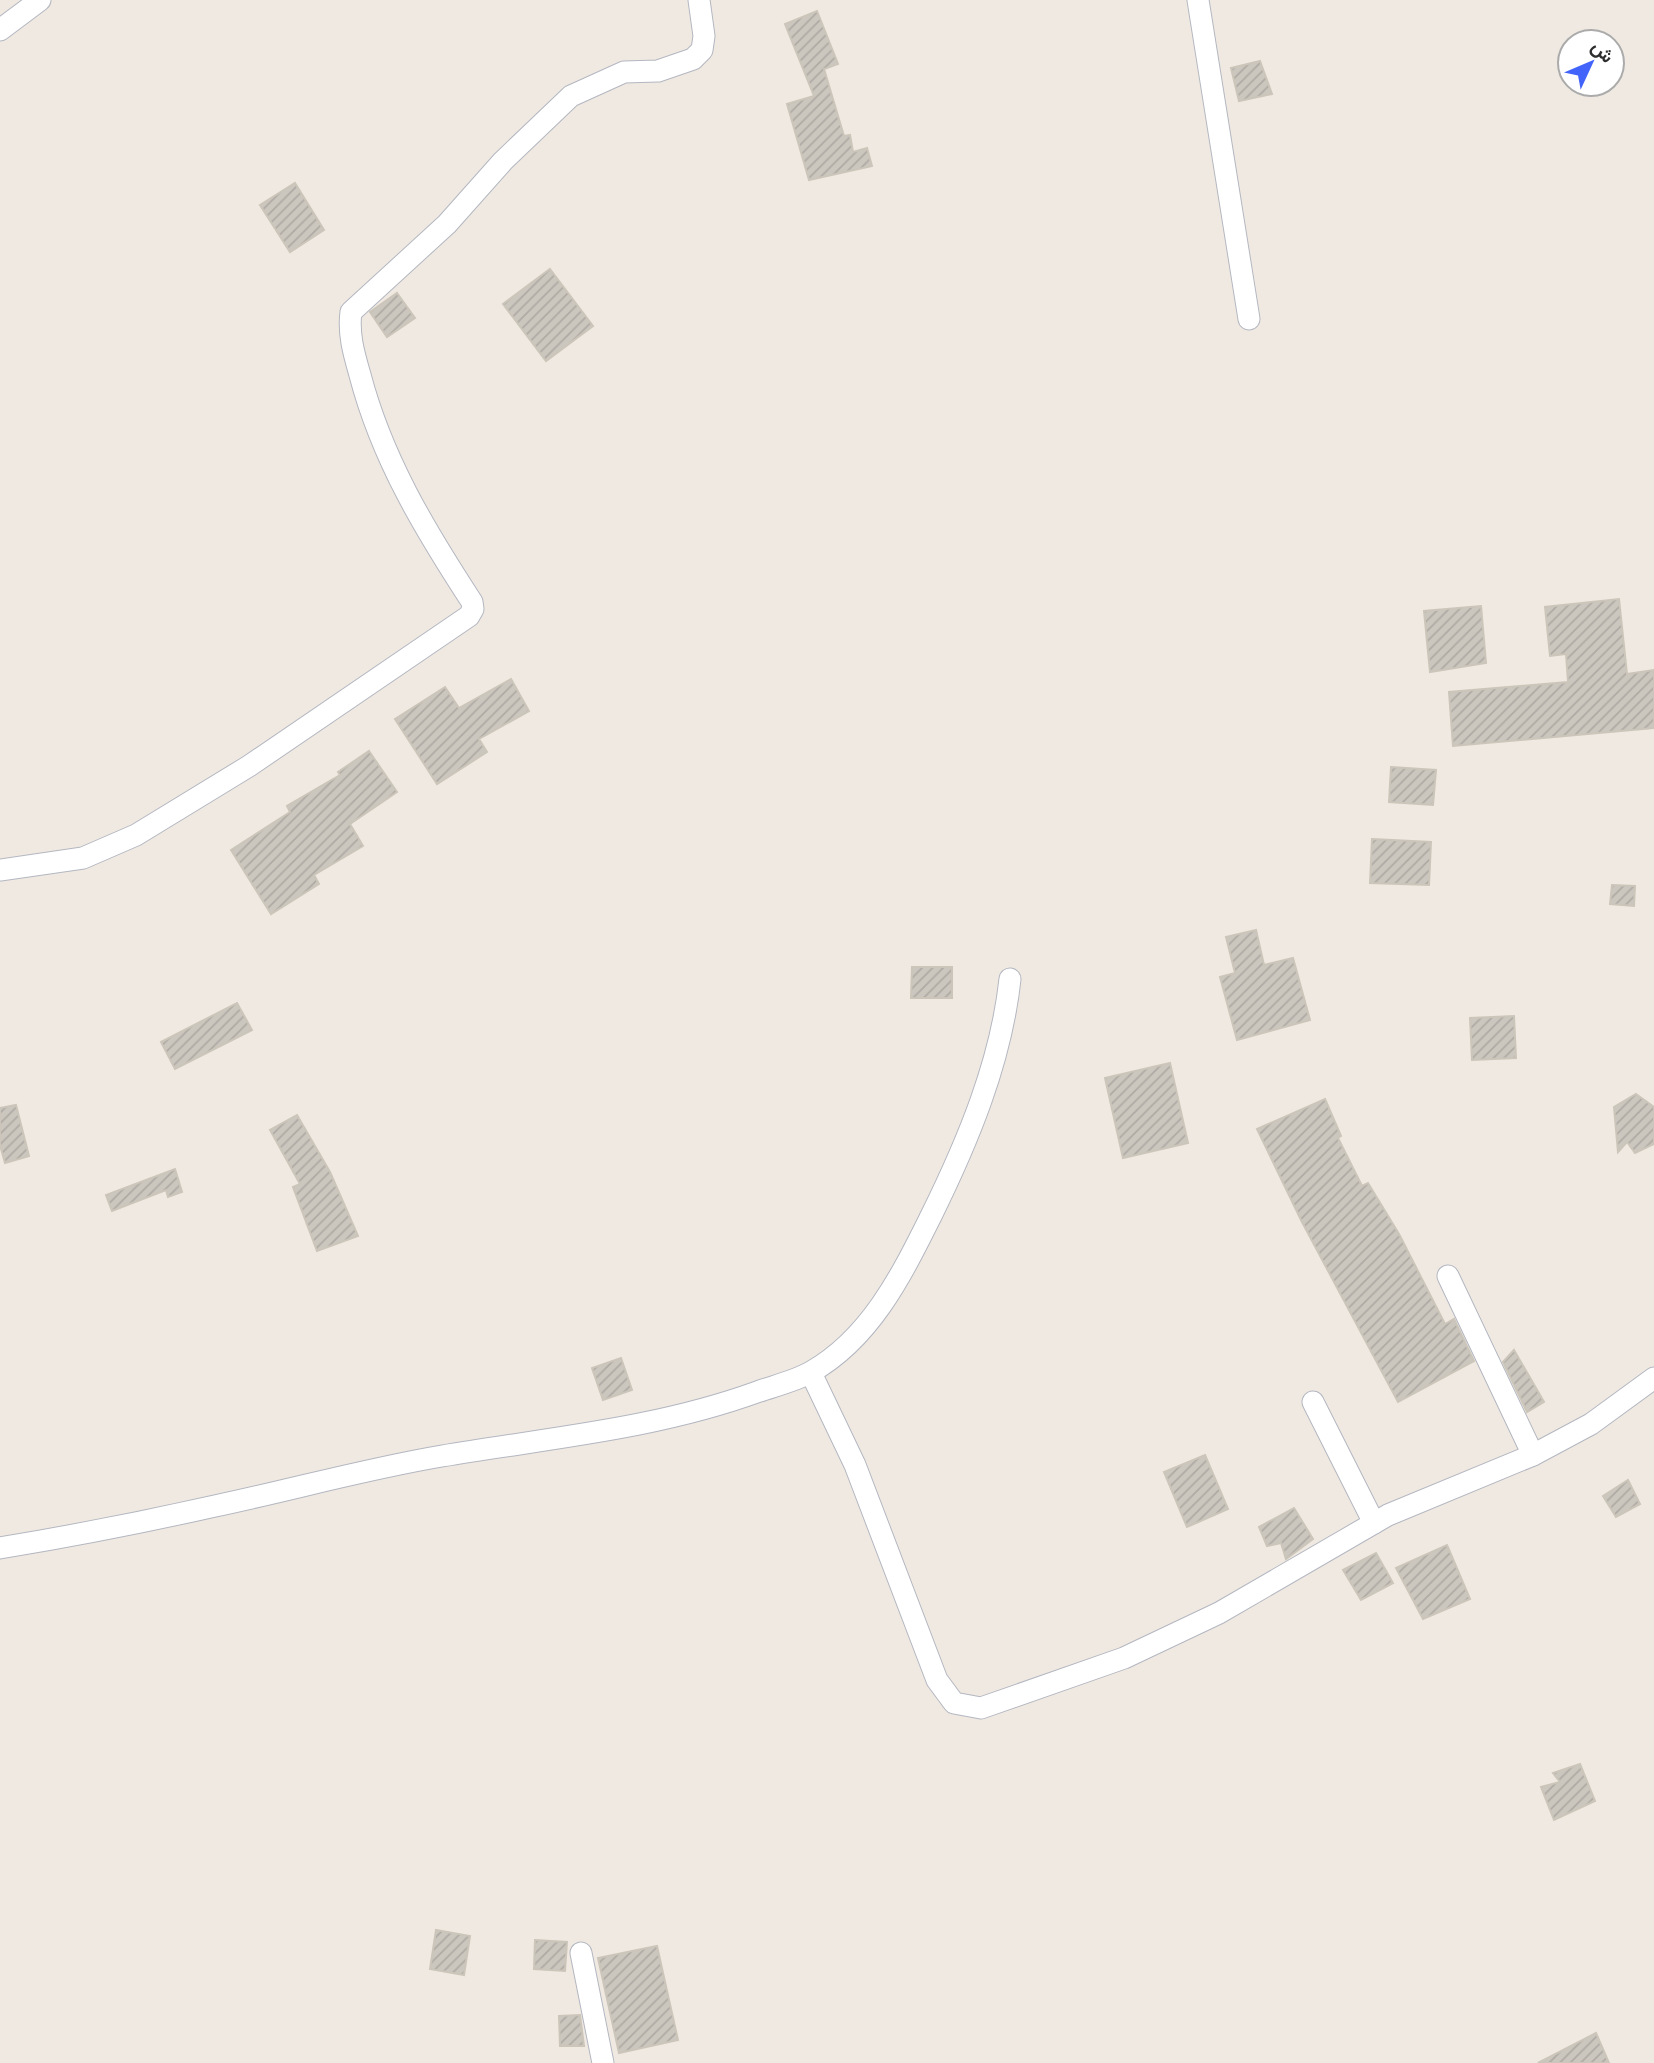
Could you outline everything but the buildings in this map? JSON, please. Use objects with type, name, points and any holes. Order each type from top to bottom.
[{"type":"street","points":[[0,30],[40,0]]},
{"type":"street","points":[[0,870],[83,858],[136,835],[249,766],[469,616],[473,609],[472,602],[405,495],[367,401],[348,329],[351,312],[447,224],[503,161],[571,96],[624,72],[658,71],[693,59],[702,50],[704,36],[699,0]]},
{"type":"street","points":[[1198,0],[1249,319]]},
{"type":"street","points":[[0,1548],[216,1506],[342,1475],[440,1456],[610,1430],[703,1412],[811,1373],[845,1346],[878,1311],[906,1267],[958,1162],[982,1098],[1006,1008],[1010,979]]},
{"type":"street","points":[[1448,1276],[1533,1455]]},
{"type":"street","points":[[811,1373],[855,1465],[937,1680],[954,1703],[981,1708],[1124,1658],[1219,1613],[1374,1523],[1533,1455],[1591,1424],[1654,1378]]},
{"type":"street","points":[[1313,1402],[1374,1523]]},
{"type":"street","points":[[581,1953],[603,2063]]}]
